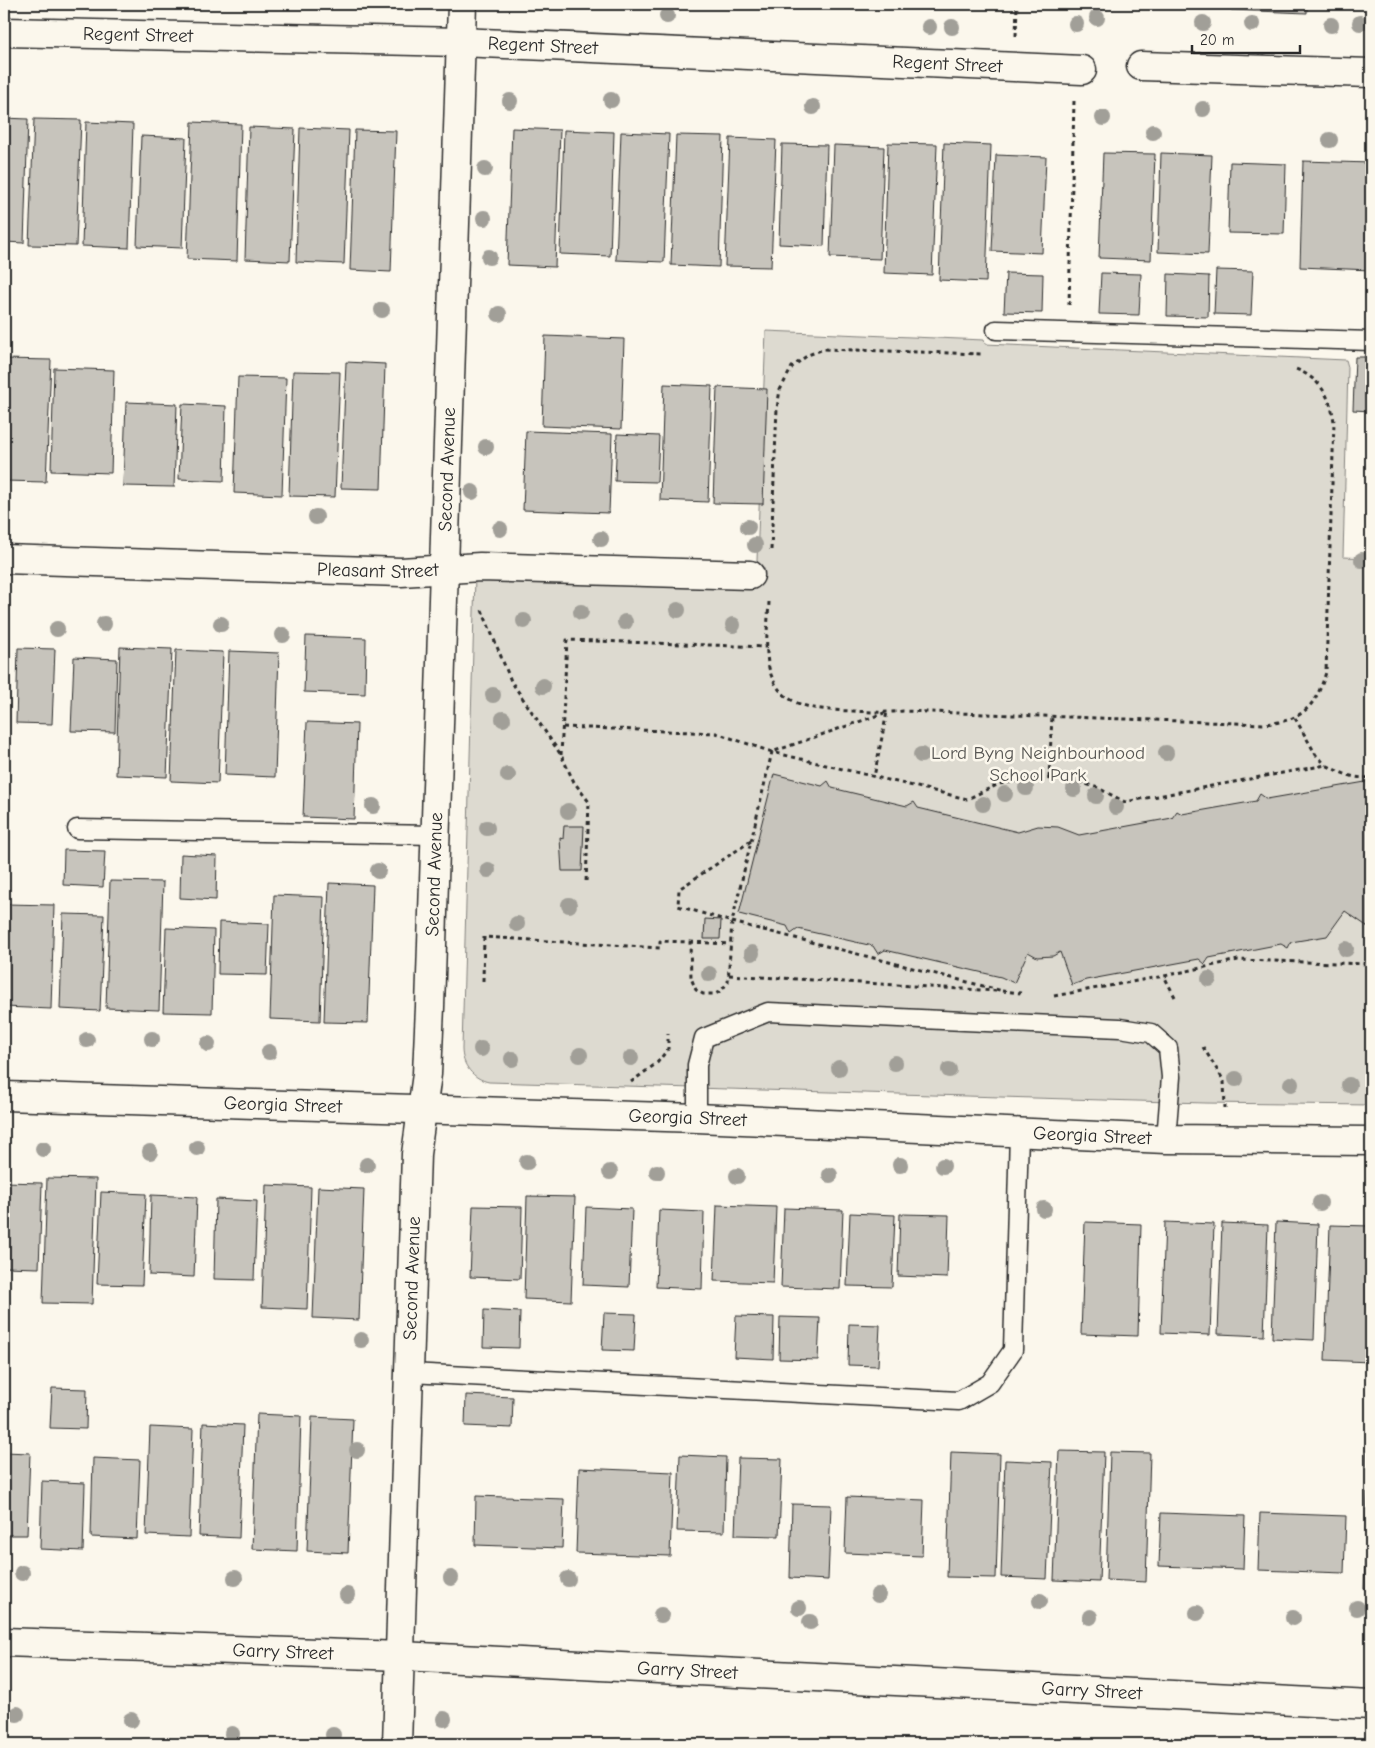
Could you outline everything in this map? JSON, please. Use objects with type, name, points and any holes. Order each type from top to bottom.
[{"type":"street","name":"Second Avenue","points":[[397,1744],[416,1154],[427,1067],[436,835],[442,569],[462,4]]},
{"type":"street","name":"Regent Street","points":[[4,32],[460,42],[1078,70]]},
{"type":"street","points":[[1140,66],[1371,73]]},
{"type":"street","name":"Pleasant Street","points":[[4,559],[396,572],[480,567],[750,575]]},
{"type":"street","name":"Georgia Street","points":[[4,1096],[698,1118],[1166,1139],[1371,1141]]},
{"type":"street","name":"Garry Street","points":[[4,1642],[401,1656],[1371,1705]]},
{"type":"lane","points":[[996,330],[1371,341]]},
{"type":"lane","points":[[77,829],[436,835]]},
{"type":"lane","points":[[698,1118],[697,1065],[704,1038],[768,1012],[1111,1027],[1151,1033],[1168,1048],[1171,1076],[1166,1139]]},
{"type":"lane","points":[[410,1373],[960,1401],[990,1383],[1013,1350],[1019,1133]]},
{"type":"path","points":[[1016,39],[1017,4]]},
{"type":"path","points":[[1068,332],[1078,70]]},
{"type":"path","points":[[771,558],[777,408],[783,382],[792,367],[808,355],[824,349],[989,354]]},
{"type":"path","points":[[769,597],[768,662],[777,687],[788,698],[803,706],[817,710],[887,712],[903,710],[1263,724],[1280,723],[1295,718],[1305,711],[1315,699],[1326,672],[1334,422],[1332,406],[1326,391],[1314,379],[1301,371],[1286,366]]},
{"type":"path","points":[[482,610],[511,681],[561,755],[574,782],[589,802],[586,884]]},
{"type":"path","points":[[561,755],[567,640],[767,647]]},
{"type":"path","points":[[772,752],[887,712]]},
{"type":"path","points":[[874,777],[887,712]]},
{"type":"path","points":[[1049,778],[1052,716]]},
{"type":"path","points":[[1295,718],[1316,755],[1326,765],[1350,776],[1371,777]]},
{"type":"path","points":[[563,727],[716,733],[772,752],[967,798],[1009,782],[1049,778],[1087,784],[1125,802],[1326,765]]},
{"type":"path","points":[[690,942],[691,978],[696,990],[703,994],[716,994],[726,987],[729,975],[732,922],[772,752]]},
{"type":"path","points":[[751,841],[679,889],[678,906],[732,922],[1003,992]]},
{"type":"path","points":[[483,981],[484,937],[660,948],[660,941],[730,944]]},
{"type":"path","points":[[1049,997],[1238,960],[1371,964]]},
{"type":"path","points":[[729,975],[1030,995]]},
{"type":"path","points":[[1164,976],[1175,998]]},
{"type":"path","points":[[627,1084],[657,1063],[668,1050],[668,1033]]},
{"type":"path","points":[[1203,1047],[1224,1081],[1225,1108]]},
{"type":"green space","name":"Lord Byng Neighbourhood School Park","points":[[766,331],[984,340],[985,344],[1346,360],[1348,367],[1343,557],[1371,558],[1371,1105],[1205,1103],[489,1082],[478,1078],[469,1070],[464,1060],[462,1049],[475,576],[756,586]]},
{"type":"building","points":[[1231,4],[1307,4],[1307,13],[1231,10]]},
{"type":"building","points":[[4,118],[28,119],[24,243],[4,242]]},
{"type":"building","points":[[34,119],[81,120],[76,246],[29,245]]},
{"type":"building","points":[[86,122],[133,124],[129,248],[82,246]]},
{"type":"building","points":[[192,122],[241,124],[237,261],[187,259]]},
{"type":"building","points":[[249,127],[295,129],[290,261],[245,259]]},
{"type":"building","points":[[300,128],[349,130],[344,264],[296,262]]},
{"type":"building","points":[[512,128],[560,130],[555,267],[507,265]]},
{"type":"building","points":[[355,130],[396,131],[391,272],[350,270]]},
{"type":"building","points":[[564,130],[614,132],[610,256],[560,254]]},
{"type":"building","points":[[621,132],[669,134],[664,262],[616,260]]},
{"type":"building","points":[[676,135],[723,136],[719,267],[671,265]]},
{"type":"building","points":[[141,136],[186,138],[182,248],[137,246]]},
{"type":"building","points":[[730,138],[776,140],[771,267],[725,266]]},
{"type":"building","points":[[888,143],[937,144],[932,275],[884,273]]},
{"type":"building","points":[[944,143],[991,145],[986,282],[939,280]]},
{"type":"building","points":[[782,144],[827,145],[824,246],[779,244]]},
{"type":"building","points":[[834,145],[884,147],[880,259],[830,257]]},
{"type":"building","points":[[1103,153],[1155,154],[1151,260],[1099,258]]},
{"type":"building","points":[[1161,153],[1212,155],[1208,254],[1158,252]]},
{"type":"building","points":[[996,155],[1046,157],[1042,253],[992,251]]},
{"type":"building","points":[[1303,161],[1371,163],[1371,270],[1300,267]]},
{"type":"building","points":[[1230,162],[1286,164],[1284,234],[1228,233]]},
{"type":"building","points":[[1216,270],[1253,271],[1251,315],[1214,314]]},
{"type":"building","points":[[1006,273],[1043,274],[1042,313],[1004,312]]},
{"type":"building","points":[[1101,273],[1141,274],[1139,315],[1099,314]]},
{"type":"building","points":[[1168,274],[1209,276],[1208,317],[1167,316]]},
{"type":"building","points":[[545,336],[624,339],[621,429],[542,426]]},
{"type":"building","points":[[1355,357],[1371,357],[1371,411],[1353,410]]},
{"type":"building","points":[[4,359],[51,360],[46,482],[4,481]]},
{"type":"building","points":[[346,362],[385,364],[381,489],[341,488]]},
{"type":"building","points":[[54,368],[114,370],[111,473],[51,471]]},
{"type":"building","points":[[293,371],[340,372],[335,497],[289,496]]},
{"type":"building","points":[[238,377],[286,378],[282,495],[234,493]]},
{"type":"building","points":[[664,384],[712,386],[708,502],[660,500]]},
{"type":"building","points":[[717,387],[767,389],[763,504],[713,503]]},
{"type":"building","points":[[126,402],[177,404],[174,487],[123,486]]},
{"type":"building","points":[[182,404],[226,406],[224,481],[179,479]]},
{"type":"building","points":[[526,431],[612,434],[609,513],[523,510]]},
{"type":"building","points":[[617,434],[659,436],[657,482],[615,481]]},
{"type":"building","points":[[306,636],[366,638],[365,694],[304,692]]},
{"type":"building","points":[[120,647],[172,649],[167,777],[116,775]]},
{"type":"building","points":[[18,648],[55,649],[52,724],[16,723]]},
{"type":"building","points":[[176,650],[223,652],[218,783],[171,781]]},
{"type":"building","points":[[229,651],[279,653],[275,777],[225,775]]},
{"type":"building","points":[[74,657],[117,659],[115,732],[71,731]]},
{"type":"building","points":[[307,722],[357,724],[354,819],[303,817]]},
{"type":"building","points":[[774,774],[822,786],[828,781],[832,788],[907,806],[914,802],[918,808],[1018,832],[1038,826],[1058,827],[1079,835],[1172,818],[1177,811],[1182,814],[1256,801],[1260,794],[1267,799],[1371,781],[1371,929],[1345,911],[1327,936],[1291,942],[1288,948],[1281,944],[1209,958],[1205,964],[1199,959],[1086,980],[1072,985],[1060,952],[1053,956],[1037,957],[1028,952],[1014,983],[1001,977],[885,950],[878,954],[873,946],[798,929],[791,934],[787,926],[739,914]]},
{"type":"building","points":[[564,826],[584,826],[582,871],[562,871],[560,838],[563,839]]},
{"type":"building","points":[[64,850],[105,851],[103,887],[63,885]]},
{"type":"building","points":[[181,854],[217,856],[216,900],[180,898]]},
{"type":"building","points":[[110,881],[163,882],[159,1010],[106,1008]]},
{"type":"building","points":[[329,883],[373,885],[368,1023],[324,1022]]},
{"type":"building","points":[[274,895],[324,897],[320,1021],[270,1019]]},
{"type":"building","points":[[6,904],[54,905],[51,1009],[4,1007]]},
{"type":"building","points":[[63,914],[104,915],[100,1011],[60,1009]]},
{"type":"building","points":[[705,919],[721,920],[720,939],[704,939]]},
{"type":"building","points":[[219,922],[269,924],[267,975],[218,974]]},
{"type":"building","points":[[166,928],[214,930],[212,1013],[163,1012]]},
{"type":"building","points":[[47,1178],[96,1179],[92,1304],[43,1303]]},
{"type":"building","points":[[4,1182],[42,1183],[39,1268],[4,1267]]},
{"type":"building","points":[[266,1185],[311,1187],[307,1309],[262,1307]]},
{"type":"building","points":[[318,1187],[364,1189],[359,1320],[313,1318]]},
{"type":"building","points":[[101,1192],[146,1194],[142,1285],[97,1284]]},
{"type":"building","points":[[151,1195],[197,1197],[194,1277],[149,1275]]},
{"type":"building","points":[[527,1196],[575,1197],[571,1301],[524,1299]]},
{"type":"building","points":[[216,1199],[257,1201],[254,1280],[214,1279]]},
{"type":"building","points":[[717,1205],[776,1207],[773,1283],[714,1281]]},
{"type":"building","points":[[473,1206],[522,1207],[520,1279],[470,1277]]},
{"type":"building","points":[[586,1207],[632,1209],[629,1287],[583,1285]]},
{"type":"building","points":[[784,1208],[843,1210],[840,1289],[781,1287]]},
{"type":"building","points":[[659,1210],[704,1212],[702,1289],[656,1287]]},
{"type":"building","points":[[850,1213],[895,1215],[892,1287],[847,1286]]},
{"type":"building","points":[[900,1214],[949,1215],[947,1278],[898,1276]]},
{"type":"building","points":[[1085,1222],[1141,1224],[1138,1336],[1081,1334]]},
{"type":"building","points":[[1165,1222],[1214,1224],[1210,1335],[1161,1333]]},
{"type":"building","points":[[1276,1222],[1318,1224],[1314,1340],[1272,1338]]},
{"type":"building","points":[[1222,1223],[1268,1225],[1264,1336],[1218,1334]]},
{"type":"building","points":[[1330,1225],[1371,1226],[1370,1362],[1325,1360]]},
{"type":"building","points":[[484,1310],[520,1312],[519,1348],[483,1347]]},
{"type":"building","points":[[604,1313],[636,1314],[634,1351],[602,1350]]},
{"type":"building","points":[[736,1316],[774,1317],[773,1359],[734,1357]]},
{"type":"building","points":[[780,1317],[820,1318],[818,1360],[779,1359]]},
{"type":"building","points":[[849,1324],[880,1325],[878,1366],[848,1365]]},
{"type":"building","points":[[52,1388],[87,1389],[86,1429],[50,1428]]},
{"type":"building","points":[[466,1395],[513,1397],[512,1428],[465,1426]]},
{"type":"building","points":[[257,1414],[301,1416],[297,1551],[252,1549]]},
{"type":"building","points":[[312,1417],[353,1419],[348,1553],[307,1551]]},
{"type":"building","points":[[203,1423],[243,1425],[239,1538],[199,1536]]},
{"type":"building","points":[[150,1427],[193,1429],[189,1537],[146,1535]]},
{"type":"building","points":[[1367,1429],[1371,1429],[1371,1468],[1366,1468]]},
{"type":"building","points":[[1059,1451],[1104,1452],[1099,1582],[1054,1580]]},
{"type":"building","points":[[4,1452],[30,1453],[27,1535],[4,1535]]},
{"type":"building","points":[[951,1452],[1000,1454],[996,1578],[947,1577]]},
{"type":"building","points":[[1110,1452],[1150,1453],[1146,1582],[1106,1580]]},
{"type":"building","points":[[680,1455],[726,1457],[724,1532],[677,1531]]},
{"type":"building","points":[[93,1458],[140,1460],[137,1539],[91,1537]]},
{"type":"building","points":[[738,1458],[782,1459],[779,1536],[735,1535]]},
{"type":"building","points":[[1005,1460],[1052,1462],[1047,1579],[1001,1577]]},
{"type":"building","points":[[579,1468],[673,1472],[670,1556],[576,1553]]},
{"type":"building","points":[[42,1481],[85,1483],[83,1551],[40,1549]]},
{"type":"building","points":[[1367,1492],[1371,1493],[1371,1590],[1364,1589]]},
{"type":"building","points":[[476,1496],[564,1499],[562,1548],[475,1545]]},
{"type":"building","points":[[847,1497],[924,1500],[922,1556],[845,1553]]},
{"type":"building","points":[[792,1504],[831,1505],[828,1580],[790,1578]]},
{"type":"building","points":[[1161,1513],[1245,1516],[1243,1569],[1159,1566]]},
{"type":"building","points":[[1260,1513],[1346,1516],[1344,1573],[1258,1570]]}]
